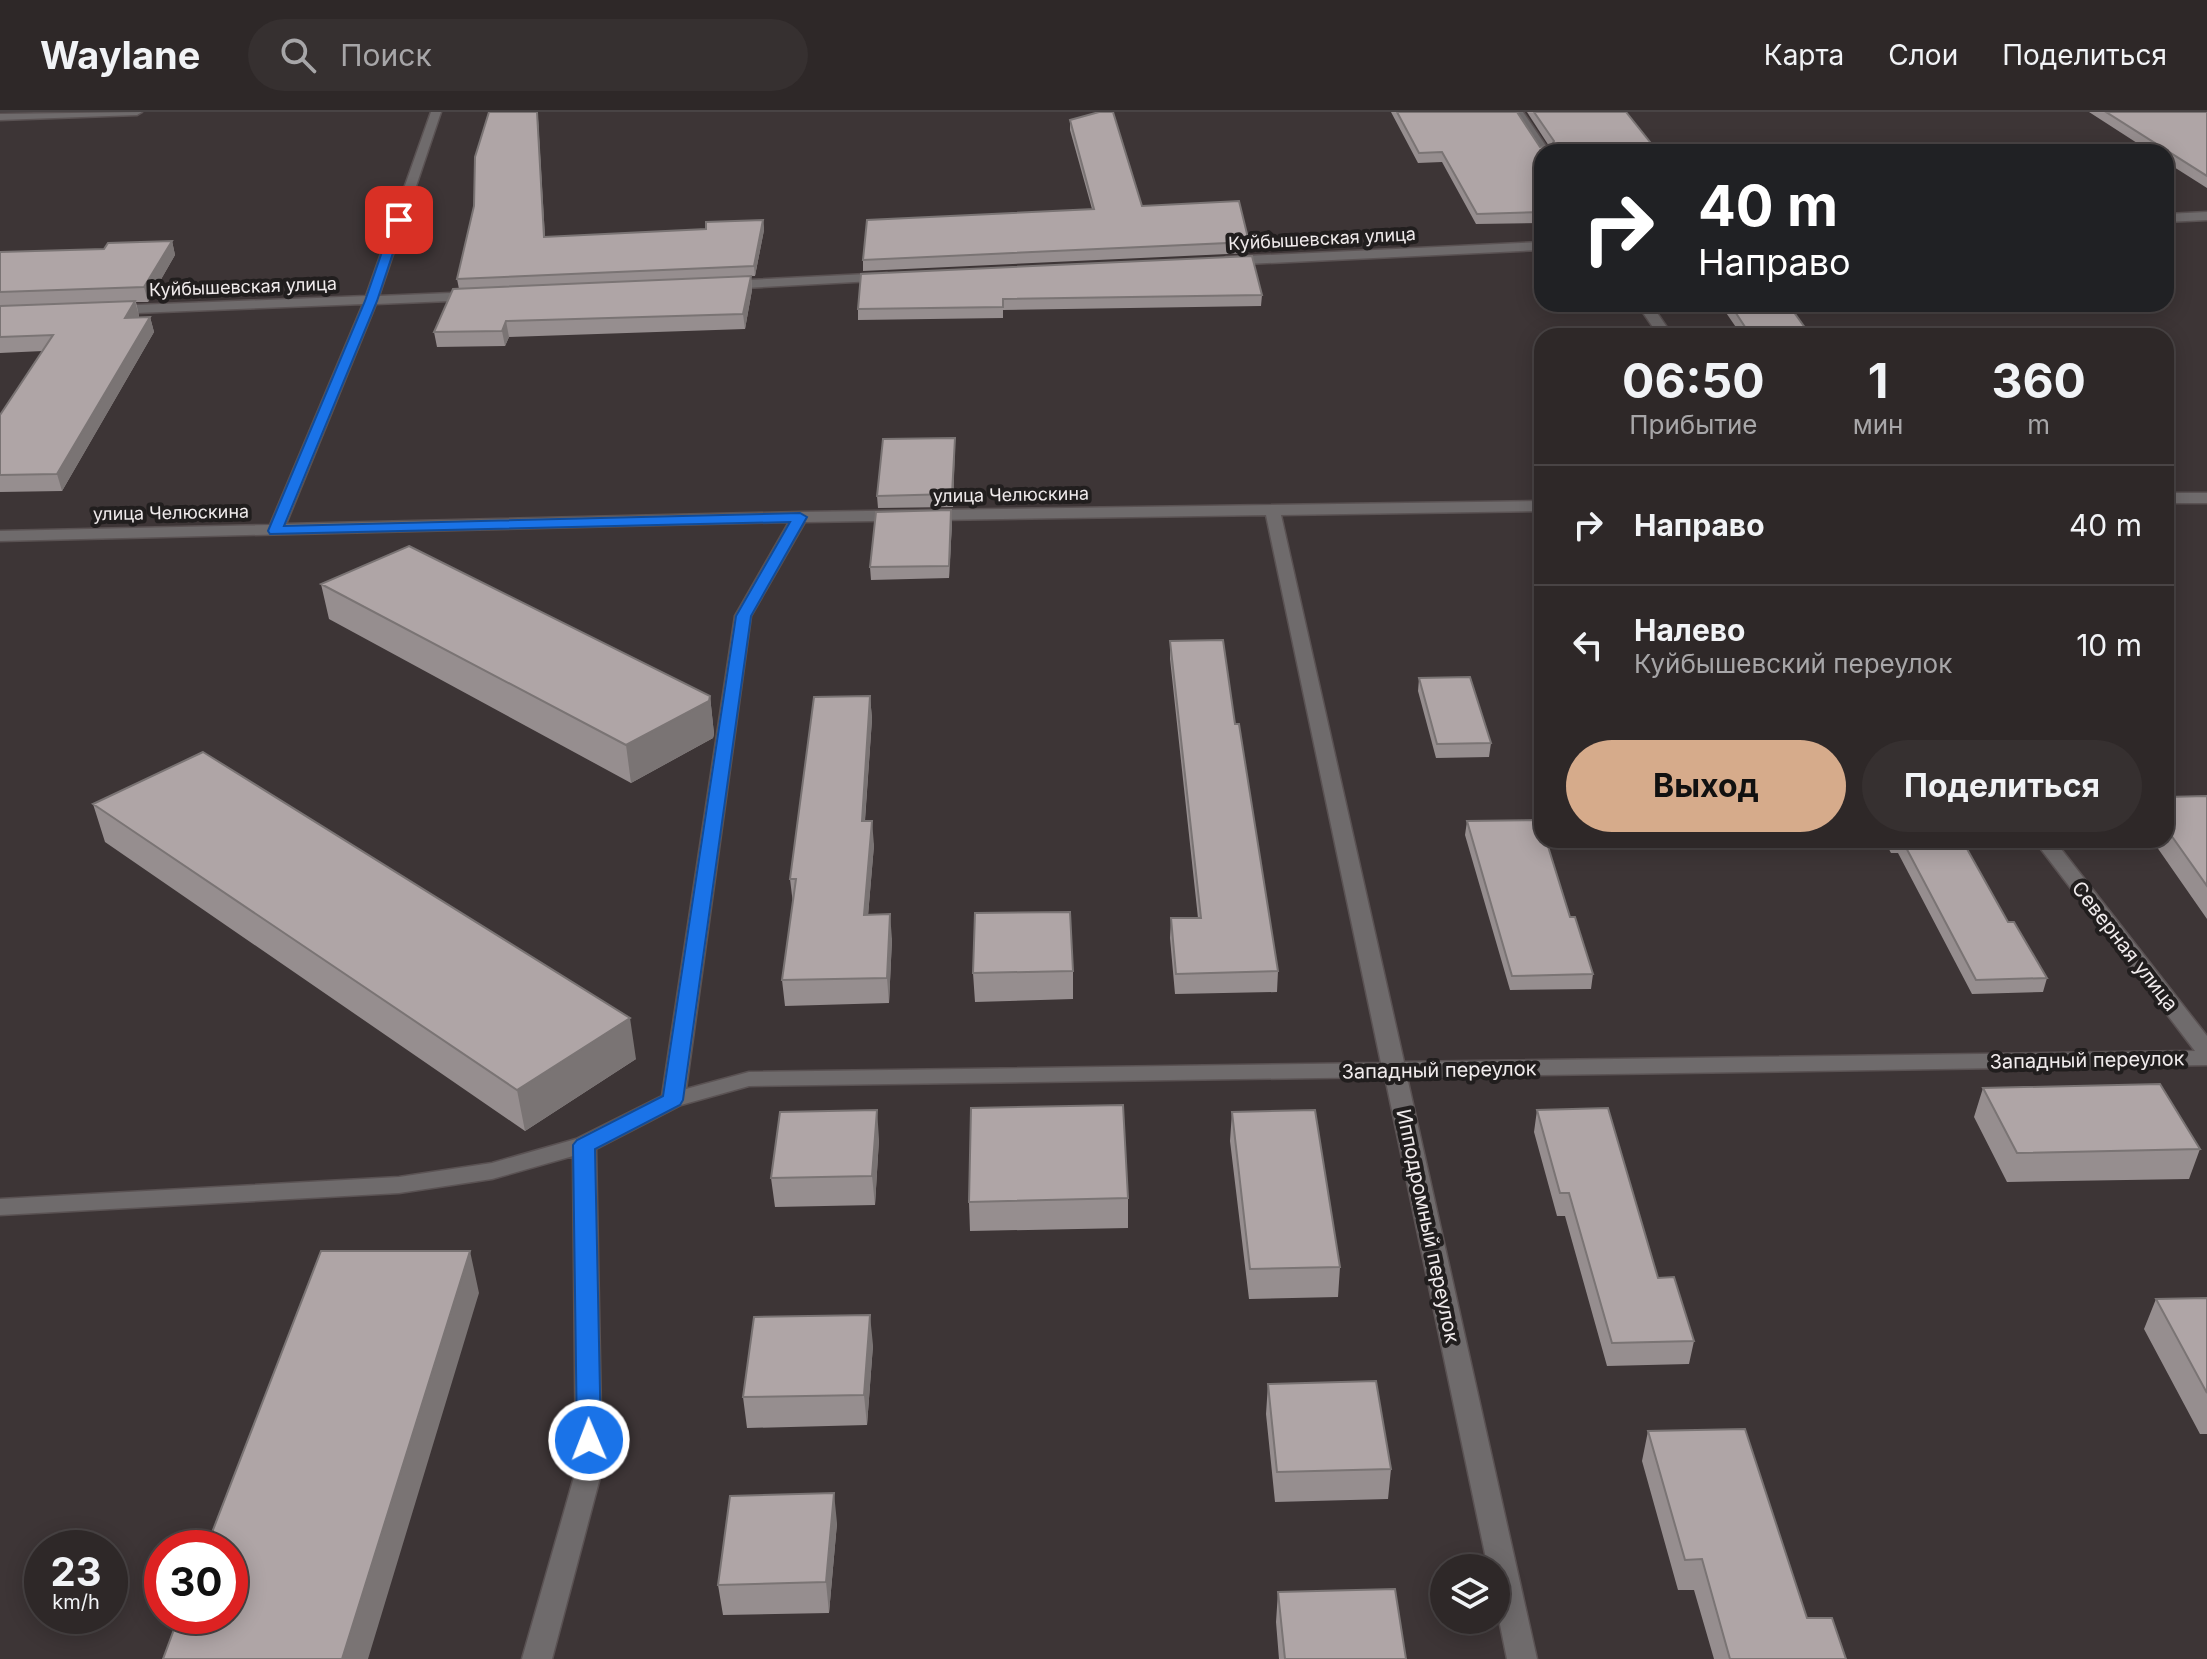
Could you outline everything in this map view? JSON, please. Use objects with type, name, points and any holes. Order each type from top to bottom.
[{"type":"street","points":[[0,117],[137,112]]},
{"type":"street","points":[[275,531],[371,301],[436,112]]},
{"type":"street","points":[[1518,112],[1539,144]]},
{"type":"street","points":[[2174,218],[2207,216]]},
{"type":"street","name":"Куйбышевская улица","points":[[1210,262],[1534,246]]},
{"type":"street","points":[[719,285],[909,276]]},
{"type":"street","name":"Куйбышевская улица","points":[[93,310],[497,295]]},
{"type":"street","points":[[2174,498],[2207,498]]},
{"type":"street","name":"улица Челюскина","points":[[0,536],[800,517],[1534,506]]},
{"type":"street","name":"Ипподромный переулок","points":[[1273,512],[1522,1659]]},
{"type":"street","points":[[673,1100],[743,616],[800,517]]},
{"type":"street","name":"Северная улица","points":[[2050,848],[2207,1051]]},
{"type":"street","name":"Западный переулок","points":[[0,1207],[399,1185],[492,1171],[584,1145],[673,1100],[749,1079],[2207,1058]]},
{"type":"street","points":[[537,1659],[589,1470],[584,1145]]},
{"type":"building","points":[[489,112],[537,112],[544,237],[706,229],[706,222],[763,220],[754,266],[457,279],[474,206],[475,157]]},
{"type":"building","points":[[1099,112],[1113,112],[1142,206],[1239,201],[1249,242],[863,260],[867,220],[1094,209],[1070,120]]},
{"type":"building","points":[[1397,112],[1517,112],[1538,144],[1534,144],[1534,212],[1477,214],[1442,152],[1419,153]]},
{"type":"building","points":[[1534,112],[1626,112],[1652,144],[1552,144],[1554,141]]},
{"type":"building","points":[[2106,112],[2207,112],[2207,176],[2174,155],[2174,144],[2156,144]]},
{"type":"building","points":[[172,241],[144,287],[0,292],[0,252],[104,249],[108,243]]},
{"type":"building","points":[[1252,256],[1262,295],[1003,299],[1003,307],[858,309],[861,274]]},
{"type":"building","points":[[751,276],[743,314],[506,321],[502,331],[434,332],[453,289]]},
{"type":"building","points":[[135,301],[125,318],[150,317],[57,474],[0,475],[0,415],[53,335],[0,337],[0,306]]},
{"type":"building","points":[[1735,312],[1794,312],[1805,328],[1746,328]]},
{"type":"building","points":[[955,438],[952,494],[877,496],[883,439]]},
{"type":"building","points":[[951,510],[949,566],[870,567],[876,512]]},
{"type":"building","points":[[409,546],[710,696],[709,701],[626,745],[321,584]]},
{"type":"building","points":[[1223,640],[1278,971],[1176,974],[1171,918],[1201,918],[1170,641]]},
{"type":"building","points":[[1470,677],[1491,743],[1437,744],[1419,678]]},
{"type":"building","points":[[870,696],[862,821],[872,821],[864,915],[890,914],[887,978],[782,980],[796,879],[790,879],[814,697]]},
{"type":"building","points":[[203,752],[630,1018],[517,1090],[93,804]]},
{"type":"building","points":[[2207,796],[2207,886],[2174,839],[2174,797]]},
{"type":"building","points":[[1534,820],[1534,848],[1548,848],[1570,917],[1575,917],[1593,974],[1512,976],[1467,821]]},
{"type":"building","points":[[1906,848],[1966,848],[2008,922],[2014,922],[2047,978],[1976,980]]},
{"type":"building","points":[[1070,912],[1073,971],[973,973],[975,913]]},
{"type":"building","points":[[2160,1084],[2200,1149],[2017,1153],[1983,1088]]},
{"type":"building","points":[[1123,1105],[1128,1198],[969,1202],[971,1108]]},
{"type":"building","points":[[1608,1108],[1658,1278],[1674,1277],[1694,1341],[1612,1343],[1569,1193],[1560,1193],[1537,1110]]},
{"type":"building","points":[[877,1110],[872,1176],[771,1178],[780,1112]]},
{"type":"building","points":[[1315,1110],[1340,1267],[1250,1269],[1232,1112]]},
{"type":"building","points":[[321,1251],[470,1251],[342,1659],[163,1659],[172,1634],[248,1634],[248,1530],[213,1530]]},
{"type":"building","points":[[2207,1298],[2207,1393],[2156,1299]]},
{"type":"building","points":[[870,1315],[864,1395],[743,1397],[754,1317]]},
{"type":"building","points":[[1376,1381],[1391,1469],[1277,1472],[1268,1384]]},
{"type":"building","points":[[1745,1429],[1807,1618],[1832,1618],[1846,1659],[1730,1659],[1702,1559],[1685,1560],[1648,1431]]},
{"type":"building","points":[[834,1493],[826,1582],[718,1585],[730,1496]]},
{"type":"building","points":[[1395,1589],[1406,1659],[1285,1659],[1278,1592]]},
{"type":"route","points":[[399,220],[371,301],[275,531],[800,517],[743,616],[673,1100],[584,1145],[589,1440]]}]
